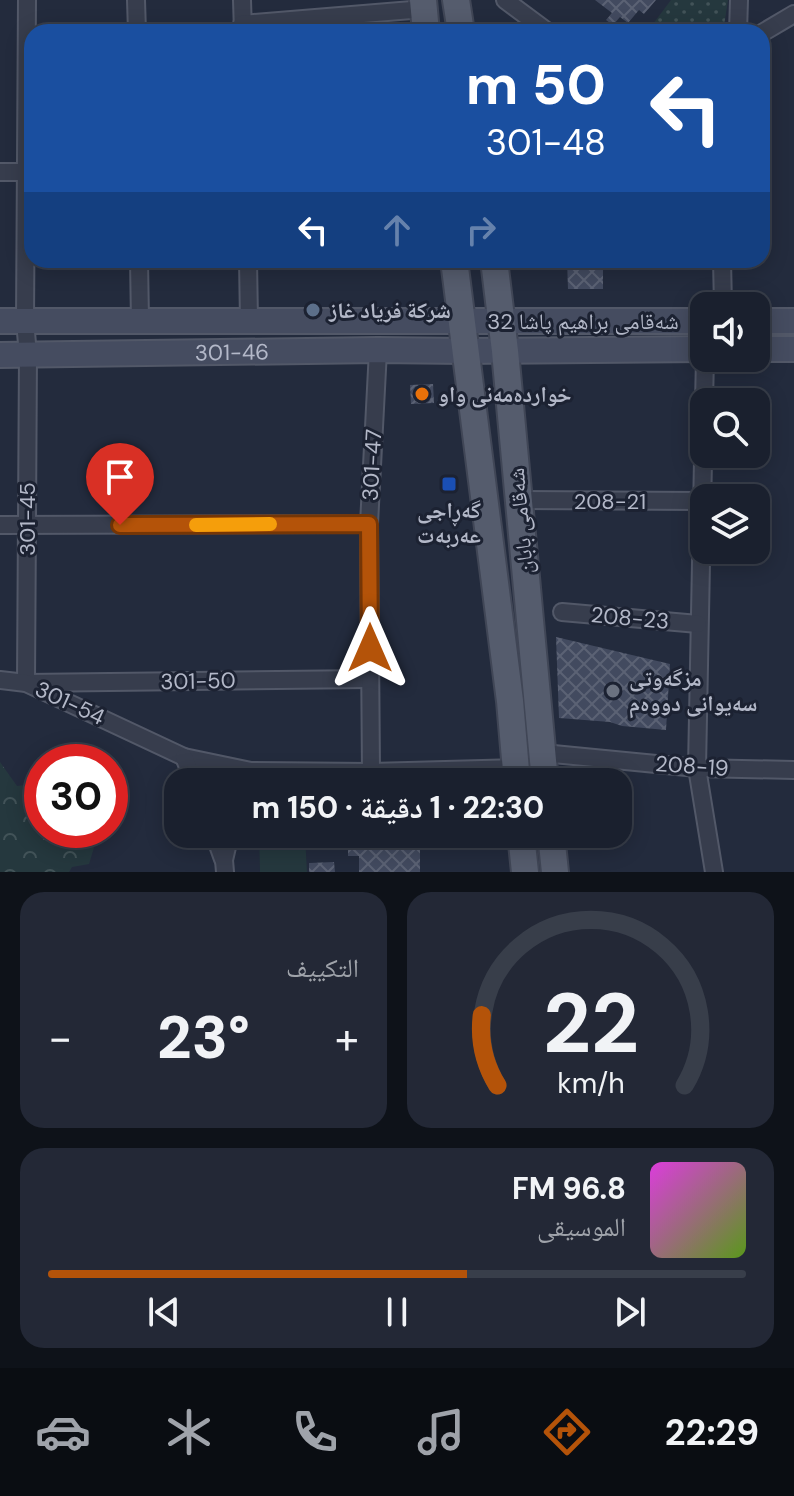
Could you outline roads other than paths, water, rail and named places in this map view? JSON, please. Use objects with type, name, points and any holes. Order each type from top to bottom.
[{"type":"main road","points":[[456,0],[460,24]]},
{"type":"main road","points":[[455,268],[510,701],[515,768]]},
{"type":"main road","name":"شەقامی بابان","points":[[495,268],[544,768]]},
{"type":"main road","name":"301-46","points":[[0,321],[462,321]]},
{"type":"main road","name":"شەقامی براهیم پاشا 32","points":[[462,321],[690,321]]},
{"type":"main road","points":[[770,321],[794,321]]},
{"type":"main road","name":"شەقامی براهیم پاشا 32","points":[[465,351],[690,349]]},
{"type":"main road","points":[[770,349],[794,349]]},
{"type":"main road","name":"301-46","points":[[0,355],[465,351]]},
{"type":"main road","points":[[522,848],[525,872]]},
{"type":"main road","points":[[552,848],[555,872]]},
{"type":"street","name":"301-45","points":[[27,0],[27,24]]},
{"type":"street","points":[[136,0],[137,24]]},
{"type":"street","points":[[242,0],[242,24]]},
{"type":"street","points":[[505,0],[537,24]]},
{"type":"street","points":[[738,24],[739,0]]},
{"type":"street","points":[[294,24],[424,14]]},
{"type":"street","points":[[770,28],[794,14]]},
{"type":"street","points":[[0,172],[24,172]]},
{"type":"street","name":"301-45","points":[[25,268],[28,355],[26,683]]},
{"type":"street","points":[[139,268],[140,321]]},
{"type":"street","points":[[248,268],[249,321]]},
{"type":"street","points":[[722,268],[723,292]]},
{"type":"street","name":"301-47","points":[[371,768],[369,524],[378,350]]},
{"type":"street","name":"208-21","points":[[519,500],[690,501]]},
{"type":"street","points":[[0,525],[369,524]]},
{"type":"street","points":[[700,564],[697,768],[714,872]]},
{"type":"street","name":"208-23","points":[[562,612],[698,624]]},
{"type":"street","name":"301-50","points":[[26,683],[370,679]]},
{"type":"street","name":"301-54","points":[[0,680],[26,683],[184,757],[220,768]]},
{"type":"street","name":"208-19","points":[[543,753],[697,768],[794,770]]},
{"type":"street","points":[[184,757],[188,768]]},
{"type":"place","name":"شرکة فرياد غاز","points":[[313,310]]},
{"type":"place","name":"خواردەمەنی واو","points":[[422,394]]},
{"type":"place","name":"گەڕاجی عەربەت","points":[[449,484]]},
{"type":"place","name":"مزگەوتی سەیوانی دووەم","points":[[613,691]]}]
